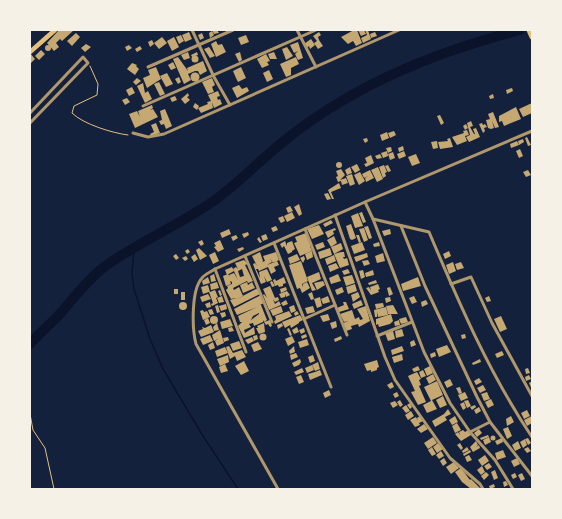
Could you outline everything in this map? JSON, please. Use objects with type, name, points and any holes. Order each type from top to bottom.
[{"type":"highway","points":[[529,30],[532,38]]},
{"type":"main road","points":[[30,52],[55,30]]},
{"type":"street","points":[[192,30],[214,77],[230,105]]},
{"type":"street","points":[[148,67],[233,30]]},
{"type":"street","points":[[296,30],[316,67]]},
{"type":"street","points":[[143,106],[214,77],[316,30]]},
{"type":"street","points":[[132,133],[148,137],[164,134],[399,30]]},
{"type":"street","points":[[30,113],[83,58],[88,63],[30,122]]},
{"type":"street","points":[[278,489],[196,344],[192,330],[196,288],[202,278],[215,269],[335,215],[532,131]]},
{"type":"street","points":[[365,202],[424,352],[450,403],[470,432],[495,460],[513,489]]},
{"type":"street","points":[[335,215],[395,380],[450,458],[480,484],[483,489]]},
{"type":"street","points":[[373,220],[429,232],[487,362],[508,400],[532,437]]},
{"type":"street","points":[[401,226],[425,286],[490,422],[532,476]]},
{"type":"street","points":[[305,229],[346,335]]},
{"type":"street","points":[[274,243],[331,387]]},
{"type":"street","points":[[245,256],[272,322]]},
{"type":"street","points":[[215,269],[246,352]]},
{"type":"street","points":[[451,284],[471,277],[492,323],[532,396]]},
{"type":"street","points":[[304,319],[335,305]]},
{"type":"street","points":[[378,336],[412,322]]},
{"type":"street","points":[[470,432],[490,422]]},
{"type":"path","points":[[88,63],[98,84],[97,95],[74,106],[72,113],[76,117],[107,130],[124,134],[132,133]]},
{"type":"path","points":[[30,414],[33,430],[45,448],[54,489]]},
{"type":"building","points":[[59,30],[74,30],[62,41],[60,39],[56,43],[59,47],[54,51],[47,43]]},
{"type":"building","points":[[212,30],[217,30],[219,33],[214,34]]},
{"type":"building","points":[[354,30],[357,30],[362,43],[356,46],[353,41],[348,44],[341,37]]},
{"type":"building","points":[[358,30],[364,30],[366,34],[361,36]]},
{"type":"building","points":[[365,30],[368,30],[371,39],[363,43],[361,38],[367,35]]},
{"type":"building","points":[[212,31],[214,35],[210,38],[209,33]]},
{"type":"building","points":[[189,32],[192,39],[185,42],[182,35]]},
{"type":"building","points":[[319,32],[321,35],[318,37],[323,46],[318,49],[314,43],[317,41],[313,36]]},
{"type":"building","points":[[375,32],[377,36],[371,38],[370,34]]},
{"type":"building","points":[[76,33],[80,37],[72,46],[67,41]]},
{"type":"building","points":[[202,33],[204,38],[200,40],[198,35]]},
{"type":"building","points":[[181,35],[184,41],[179,44],[176,37]]},
{"type":"building","points":[[246,35],[249,42],[241,45],[238,38]]},
{"type":"building","points":[[162,37],[167,43],[159,49],[154,43]]},
{"type":"building","points":[[174,37],[179,47],[172,51],[167,41]]},
{"type":"building","points":[[311,39],[315,45],[310,49],[309,46],[307,48],[304,44]]},
{"type":"building","points":[[152,40],[154,44],[150,47],[148,42]]},
{"type":"building","points":[[216,41],[218,45],[222,44],[226,52],[216,57],[211,44]]},
{"type":"building","points":[[298,42],[303,58],[298,60],[295,54],[298,51],[294,53],[290,45]]},
{"type":"building","points":[[86,44],[91,47],[85,52],[81,48]]},
{"type":"building","points":[[48,45],[51,48],[48,51],[45,48]]},
{"type":"building","points":[[129,45],[132,48],[127,51],[125,47]]},
{"type":"building","points":[[140,46],[142,49],[137,52],[135,49]]},
{"type":"building","points":[[209,47],[215,56],[210,58],[204,49]]},
{"type":"building","points":[[287,47],[293,56],[286,60],[282,49]]},
{"type":"building","points":[[41,50],[45,54],[39,60],[35,56]]},
{"type":"building","points":[[188,52],[190,58],[184,60],[181,55]]},
{"type":"building","points":[[197,52],[198,55],[192,57],[191,55]]},
{"type":"building","points":[[240,52],[242,60],[239,62],[235,54]]},
{"type":"building","points":[[274,52],[277,59],[270,59],[268,54]]},
{"type":"building","points":[[30,53],[35,59],[30,64]]},
{"type":"building","points":[[266,54],[270,61],[267,62],[269,65],[262,68],[257,59]]},
{"type":"building","points":[[195,56],[198,59],[195,62],[192,59]]},
{"type":"building","points":[[178,57],[188,71],[187,68],[203,61],[207,71],[200,75],[198,71],[188,74],[191,80],[184,84],[173,59]]},
{"type":"building","points":[[296,57],[299,64],[291,68],[291,75],[286,77],[280,64]]},
{"type":"building","points":[[173,62],[176,68],[171,70],[168,65]]},
{"type":"building","points":[[132,63],[137,65],[136,66],[139,69],[135,75],[127,69]]},
{"type":"building","points":[[156,67],[161,79],[147,88],[143,78],[150,75],[148,70]]},
{"type":"building","points":[[241,67],[246,78],[238,82],[233,71]]},
{"type":"building","points":[[269,70],[273,79],[267,82],[263,73]]},
{"type":"building","points":[[167,73],[173,84],[166,87],[160,76]]},
{"type":"building","points":[[193,73],[197,73],[199,77],[197,81],[193,81],[191,79],[191,75]]},
{"type":"building","points":[[179,77],[181,82],[178,84],[175,79]]},
{"type":"building","points":[[137,78],[141,81],[136,85],[133,82]]},
{"type":"building","points":[[212,78],[215,85],[212,87],[214,92],[208,94],[202,82]]},
{"type":"building","points":[[159,82],[165,94],[160,96],[154,84]]},
{"type":"building","points":[[143,83],[145,93],[148,91],[152,99],[145,103],[137,86]]},
{"type":"building","points":[[239,85],[242,89],[247,87],[249,91],[237,98],[232,88]]},
{"type":"building","points":[[132,87],[135,93],[129,96],[126,90]]},
{"type":"building","points":[[512,88],[513,91],[507,94],[506,90]]},
{"type":"building","points":[[218,91],[220,96],[217,97],[218,100],[220,99],[222,104],[214,108],[212,102],[213,108],[201,113],[198,108],[208,104],[207,102],[211,101],[208,95]]},
{"type":"building","points":[[188,93],[189,96],[187,97],[190,100],[185,104],[181,99]]},
{"type":"building","points":[[493,94],[494,98],[490,99],[489,96]]},
{"type":"building","points":[[175,96],[177,100],[172,102],[170,98]]},
{"type":"building","points":[[127,98],[130,102],[125,105],[122,100]]},
{"type":"building","points":[[195,103],[199,106],[197,110],[193,107]]},
{"type":"building","points":[[532,103],[532,113],[523,117],[519,109]]},
{"type":"building","points":[[152,105],[153,108],[150,110],[153,109],[158,117],[135,128],[129,114],[137,111],[140,117],[138,111]]},
{"type":"building","points":[[516,107],[521,119],[504,126],[502,121],[499,122],[499,116]]},
{"type":"building","points":[[165,109],[172,126],[166,129],[164,124],[161,125],[159,121],[162,120],[160,111]]},
{"type":"building","points":[[493,112],[499,127],[495,128],[492,121],[494,128],[491,129],[488,128],[486,120],[490,119],[488,114]]},
{"type":"building","points":[[440,115],[444,123],[441,125],[437,116]]},
{"type":"building","points":[[471,121],[473,126],[470,127],[474,134],[473,129],[476,128],[480,137],[469,142],[466,137],[470,135],[467,123]]},
{"type":"building","points":[[156,123],[160,133],[151,136],[150,134],[154,132],[151,125]]},
{"type":"building","points":[[482,123],[487,127],[484,128],[485,131],[483,133],[479,124]]},
{"type":"building","points":[[466,124],[468,128],[465,130],[463,126]]},
{"type":"building","points":[[467,130],[469,135],[465,136],[467,141],[457,145],[452,137],[464,133],[463,131]]},
{"type":"building","points":[[394,131],[396,135],[390,138],[388,133]]},
{"type":"building","points":[[387,132],[389,138],[382,141],[380,135]]},
{"type":"building","points":[[527,137],[531,145],[528,146],[525,138]]},
{"type":"building","points":[[367,138],[368,141],[365,143],[363,139]]},
{"type":"building","points":[[450,138],[453,147],[440,149],[438,142],[448,141],[447,139]]},
{"type":"building","points":[[523,139],[524,142],[519,145],[518,141]]},
{"type":"building","points":[[437,141],[438,148],[433,149],[431,142]]},
{"type":"building","points":[[517,141],[519,145],[511,148],[510,144]]},
{"type":"building","points":[[403,146],[404,150],[399,152],[398,148]]},
{"type":"building","points":[[391,147],[392,151],[388,153],[386,148]]},
{"type":"building","points":[[520,149],[523,156],[519,158],[516,151]]},
{"type":"building","points":[[387,151],[388,156],[383,158],[381,153]]},
{"type":"building","points":[[404,151],[406,156],[399,159],[397,154]]},
{"type":"building","points":[[393,152],[395,158],[390,160],[388,154]]},
{"type":"building","points":[[380,154],[382,158],[377,159],[375,156]]},
{"type":"building","points":[[416,154],[420,163],[412,166],[408,157]]},
{"type":"building","points":[[371,155],[374,163],[366,167],[364,164],[367,163],[365,158]]},
{"type":"building","points":[[339,162],[342,165],[339,168],[336,165]]},
{"type":"building","points":[[357,164],[360,170],[355,173],[351,167]]},
{"type":"building","points":[[384,165],[387,172],[385,173],[386,176],[383,178],[379,167]]},
{"type":"building","points":[[388,165],[391,171],[388,172],[385,166]]},
{"type":"building","points":[[350,167],[352,173],[347,175],[345,170]]},
{"type":"building","points":[[378,167],[383,179],[377,182],[371,170]]},
{"type":"building","points":[[341,169],[345,175],[340,180],[346,178],[348,183],[342,185],[341,181],[338,182],[336,177],[338,176],[336,171]]},
{"type":"building","points":[[370,170],[374,178],[366,182],[365,178],[368,176],[364,178],[362,174]]},
{"type":"building","points":[[528,170],[531,175],[526,177],[523,172]]},
{"type":"building","points":[[360,172],[365,181],[359,185],[354,175]]},
{"type":"building","points":[[352,174],[355,184],[350,186],[346,176]]},
{"type":"building","points":[[339,183],[341,188],[331,192],[334,199],[332,199],[328,190]]},
{"type":"building","points":[[328,193],[331,199],[327,200],[324,194]]},
{"type":"building","points":[[299,204],[302,214],[299,216],[294,207]]},
{"type":"building","points":[[290,206],[293,211],[288,213],[286,208]]},
{"type":"building","points":[[292,212],[295,218],[287,222],[284,216]]},
{"type":"building","points":[[362,212],[366,222],[363,223],[359,213]]},
{"type":"building","points":[[358,213],[363,226],[355,228],[351,216]]},
{"type":"building","points":[[283,216],[285,221],[281,223],[278,218]]},
{"type":"building","points":[[331,220],[333,223],[325,227],[323,224]]},
{"type":"building","points":[[351,224],[356,238],[352,240],[350,239],[346,226]]},
{"type":"building","points":[[319,225],[324,234],[312,239],[307,229]]},
{"type":"building","points":[[276,226],[278,230],[273,232],[271,228]]},
{"type":"building","points":[[368,226],[372,238],[369,239],[364,227]]},
{"type":"building","points":[[335,228],[336,230],[333,231],[334,234],[328,238],[325,232]]},
{"type":"building","points":[[364,228],[368,240],[364,242],[359,229]]},
{"type":"building","points":[[229,229],[231,234],[222,238],[220,233]]},
{"type":"building","points":[[390,229],[391,234],[384,236],[382,231]]},
{"type":"building","points":[[248,232],[249,235],[244,238],[242,234]]},
{"type":"building","points":[[306,233],[312,251],[300,256],[294,243],[297,242],[295,237]]},
{"type":"building","points":[[266,234],[268,239],[263,241],[261,236]]},
{"type":"building","points":[[236,235],[238,238],[233,241],[231,237]]},
{"type":"building","points":[[356,235],[359,235],[361,242],[359,243]]},
{"type":"building","points":[[334,236],[337,243],[331,247],[327,240]]},
{"type":"building","points":[[259,237],[262,242],[260,243],[257,239]]},
{"type":"building","points":[[202,240],[204,244],[201,246],[198,242]]},
{"type":"building","points":[[220,240],[224,249],[218,252],[214,247],[216,246],[214,243]]},
{"type":"building","points":[[285,241],[287,246],[287,243],[292,241],[295,249],[288,254],[284,246],[282,248],[280,244]]},
{"type":"building","points":[[323,242],[325,247],[317,250],[315,245]]},
{"type":"building","points":[[362,242],[365,250],[354,254],[351,246]]},
{"type":"building","points":[[379,242],[380,246],[374,247],[373,244]]},
{"type":"building","points":[[341,243],[343,249],[334,254],[331,247]]},
{"type":"building","points":[[243,247],[244,249],[239,252],[237,249]]},
{"type":"building","points":[[199,248],[207,256],[200,260],[196,250]]},
{"type":"building","points":[[330,248],[332,255],[320,259],[318,252]]},
{"type":"building","points":[[188,249],[190,252],[187,254],[185,251]]},
{"type":"building","points":[[312,251],[313,257],[307,260],[305,254]]},
{"type":"building","points":[[449,251],[451,256],[445,259],[443,254]]},
{"type":"building","points":[[215,252],[219,261],[213,264],[209,255]]},
{"type":"building","points":[[260,252],[262,262],[265,261],[263,256],[276,252],[279,260],[277,261],[279,265],[274,267],[276,271],[271,274],[268,267],[259,271],[256,269],[260,278],[259,272],[267,269],[272,280],[267,282],[264,276],[266,282],[261,284],[253,264],[255,263],[257,266],[252,256]]},
{"type":"building","points":[[344,252],[345,257],[343,257],[344,259],[347,258],[349,265],[340,268],[334,254]]},
{"type":"building","points":[[367,253],[368,257],[356,262],[354,257]]},
{"type":"building","points":[[383,253],[385,261],[377,263],[375,256]]},
{"type":"building","points":[[176,254],[179,258],[176,260],[173,256]]},
{"type":"building","points":[[195,254],[198,259],[194,262],[191,257]]},
{"type":"building","points":[[297,254],[300,260],[290,264],[288,258]]},
{"type":"building","points":[[334,255],[336,261],[327,265],[325,259]]},
{"type":"building","points":[[186,256],[188,259],[185,261],[182,258]]},
{"type":"building","points":[[304,256],[305,259],[303,263],[300,258]]},
{"type":"building","points":[[244,260],[248,264],[245,265],[253,281],[248,283],[247,281],[233,288],[234,290],[239,287],[243,296],[258,288],[260,294],[234,307],[230,300],[236,298],[231,299],[226,290],[228,288],[227,286],[232,284],[232,282],[230,281],[231,284],[226,286],[223,276],[228,274],[230,277],[229,275],[234,273],[238,280],[233,269],[236,267],[238,269],[235,263]],"holes":[[[242,269],[244,276],[240,277],[238,271]]]},
{"type":"building","points":[[368,260],[370,264],[364,266],[362,261]]},
{"type":"building","points":[[301,261],[308,281],[302,284],[303,287],[303,284],[307,282],[310,288],[302,293],[300,288],[297,289],[289,265]]},
{"type":"building","points":[[453,262],[456,271],[449,274],[446,265]]},
{"type":"building","points":[[461,262],[464,268],[457,270],[455,264]]},
{"type":"building","points":[[336,263],[339,268],[330,272],[328,266]]},
{"type":"building","points":[[232,267],[234,271],[227,275],[225,270]]},
{"type":"building","points":[[348,269],[350,273],[344,275],[342,271]]},
{"type":"building","points":[[363,270],[365,277],[361,279],[359,271]]},
{"type":"building","points":[[373,270],[374,275],[366,277],[365,273]]},
{"type":"building","points":[[319,272],[321,279],[312,283],[316,290],[312,291],[307,277]]},
{"type":"building","points":[[214,274],[216,281],[211,282],[210,276]]},
{"type":"building","points":[[338,274],[341,281],[331,284],[329,278]]},
{"type":"building","points":[[352,275],[355,283],[346,286],[343,277]]},
{"type":"building","points":[[208,277],[210,283],[203,285],[202,281]]},
{"type":"building","points":[[284,277],[286,283],[283,284],[283,286],[275,286],[273,280],[275,279],[276,281]]},
{"type":"building","points":[[418,277],[421,286],[403,291],[401,284]]},
{"type":"building","points":[[376,280],[377,283],[369,285],[368,283]]},
{"type":"building","points":[[272,281],[275,286],[272,287],[270,282]]},
{"type":"building","points":[[323,281],[325,285],[317,290],[314,283]]},
{"type":"building","points":[[217,282],[219,288],[211,290],[210,284]]},
{"type":"building","points":[[247,282],[248,285],[252,282],[255,288],[243,293],[240,285]]},
{"type":"building","points":[[355,284],[357,291],[348,294],[346,287]]},
{"type":"building","points":[[378,284],[380,289],[378,290],[379,292],[371,295],[366,288],[369,287],[371,291],[370,287]]},
{"type":"building","points":[[208,285],[210,292],[215,290],[218,297],[216,298],[218,303],[212,306],[211,304],[213,303],[209,292],[203,294],[201,287]]},
{"type":"building","points":[[270,286],[275,298],[278,297],[279,300],[275,302],[273,299],[275,304],[279,301],[281,305],[269,310],[263,295],[264,294],[267,298],[263,289]]},
{"type":"building","points":[[286,287],[287,290],[281,293],[280,289]]},
{"type":"building","points":[[342,287],[344,292],[337,295],[335,290]]},
{"type":"building","points":[[390,287],[393,294],[389,296],[387,288]]},
{"type":"building","points":[[174,289],[178,289],[178,294],[174,294]]},
{"type":"building","points":[[220,290],[222,295],[220,296],[218,291]]},
{"type":"building","points":[[287,291],[290,295],[286,297],[285,294],[285,297],[281,298],[279,294]]},
{"type":"building","points":[[181,292],[185,292],[185,300],[181,300]]},
{"type":"building","points":[[312,292],[314,299],[311,300],[308,294]]},
{"type":"building","points":[[358,292],[360,297],[353,302],[351,295]]},
{"type":"building","points":[[208,294],[211,299],[202,302],[200,297]]},
{"type":"building","points":[[261,295],[264,303],[260,305],[267,320],[264,322],[263,320],[263,322],[254,326],[253,323],[249,324],[251,327],[244,330],[245,333],[254,327],[255,334],[244,338],[238,326],[242,322],[240,322],[238,316],[257,307],[237,315],[234,309]],"holes":[[[259,314],[251,320],[253,316]]]},
{"type":"building","points":[[222,296],[224,302],[219,303],[217,298]]},
{"type":"building","points":[[328,296],[330,302],[323,304],[321,299]]},
{"type":"building","points":[[414,296],[417,302],[412,304],[409,298]]},
{"type":"building","points":[[489,296],[491,301],[487,302],[485,298]]},
{"type":"building","points":[[320,297],[322,306],[317,308],[314,299]]},
{"type":"building","points":[[390,297],[391,301],[386,303],[385,298]]},
{"type":"building","points":[[286,300],[288,304],[283,306],[281,303]]},
{"type":"building","points":[[361,300],[363,305],[354,309],[352,304]]},
{"type":"building","points":[[426,300],[428,304],[422,307],[421,302]]},
{"type":"building","points":[[183,302],[186,303],[186,309],[183,310],[180,309],[179,306],[180,303]]},
{"type":"building","points":[[210,302],[211,307],[207,308],[205,304]]},
{"type":"building","points":[[343,302],[346,302],[349,309],[339,312],[337,308],[344,305]]},
{"type":"building","points":[[383,303],[384,307],[376,309],[375,304]]},
{"type":"building","points":[[226,304],[227,309],[221,311],[219,306]]},
{"type":"building","points":[[218,305],[220,312],[217,313],[215,306]]},
{"type":"building","points":[[294,305],[296,311],[291,313],[289,307]]},
{"type":"building","points":[[393,305],[398,314],[388,314],[386,306]]},
{"type":"building","points":[[281,306],[283,312],[273,316],[270,310]]},
{"type":"building","points":[[313,306],[315,312],[307,314],[305,308]]},
{"type":"building","points":[[366,306],[370,321],[359,327],[358,324],[351,326],[352,329],[346,331],[343,323],[349,321],[344,322],[340,314],[352,310],[355,319],[359,317],[360,320],[363,319],[357,309]]},
{"type":"building","points":[[386,307],[388,315],[378,317],[377,312],[377,317],[375,317],[374,310]]},
{"type":"building","points":[[212,309],[214,314],[210,315],[208,310]]},
{"type":"building","points":[[203,310],[204,312],[207,311],[210,317],[203,320],[200,311]]},
{"type":"building","points":[[289,311],[292,316],[275,324],[275,316]]},
{"type":"building","points":[[297,311],[299,314],[295,316],[294,313]]},
{"type":"building","points":[[225,312],[226,316],[222,318],[220,313]]},
{"type":"building","points":[[328,314],[330,320],[323,322],[320,316]]},
{"type":"building","points":[[391,314],[393,321],[390,324],[379,327],[378,324],[376,325],[376,319]]},
{"type":"building","points":[[300,315],[303,320],[291,328],[290,325],[285,328],[282,322]]},
{"type":"building","points":[[212,316],[216,316],[218,320],[216,324],[212,324],[210,322],[210,318]]},
{"type":"building","points":[[501,316],[507,329],[500,332],[494,319]]},
{"type":"building","points":[[406,317],[408,322],[401,324],[399,319]]},
{"type":"building","points":[[208,318],[210,323],[206,325],[204,320]]},
{"type":"building","points":[[230,319],[233,326],[222,329],[220,322]]},
{"type":"building","points":[[270,320],[272,326],[270,327],[264,322]]},
{"type":"building","points":[[399,320],[400,325],[395,326],[394,322]]},
{"type":"building","points":[[336,321],[337,327],[332,329],[330,323]]},
{"type":"building","points":[[217,323],[219,330],[214,331],[213,327]]},
{"type":"building","points":[[264,323],[265,332],[259,334],[256,328]]},
{"type":"building","points":[[282,323],[283,326],[278,329],[277,325]]},
{"type":"building","points":[[211,325],[214,332],[201,337],[198,331],[203,329],[202,327],[205,328]]},
{"type":"building","points":[[232,327],[234,331],[229,332],[228,328]]},
{"type":"building","points":[[297,327],[299,332],[294,334],[292,330]]},
{"type":"building","points":[[289,328],[292,335],[290,336],[287,329]]},
{"type":"building","points":[[304,328],[305,332],[301,334],[299,330]]},
{"type":"building","points":[[402,329],[404,336],[396,338],[395,331]]},
{"type":"building","points":[[220,330],[224,343],[217,346],[215,341],[218,339],[214,341],[212,335]]},
{"type":"building","points":[[393,331],[395,339],[388,341],[385,333]]},
{"type":"building","points":[[263,333],[266,334],[266,340],[263,341],[260,340],[259,337],[260,334]]},
{"type":"building","points":[[306,334],[307,337],[302,339],[301,336]]},
{"type":"building","points":[[465,334],[466,338],[462,339],[461,335]]},
{"type":"building","points":[[210,335],[213,341],[203,345],[200,339]]},
{"type":"building","points":[[257,335],[258,339],[254,341],[253,336]]},
{"type":"building","points":[[292,336],[295,342],[288,346],[285,339]]},
{"type":"building","points":[[341,336],[342,339],[335,342],[334,339]]},
{"type":"building","points":[[228,337],[229,340],[224,342],[223,338]]},
{"type":"building","points":[[252,337],[254,341],[248,344],[245,340]]},
{"type":"building","points":[[307,339],[309,345],[300,348],[298,342]]},
{"type":"building","points":[[414,340],[416,345],[411,347],[410,342]]},
{"type":"building","points":[[239,341],[242,348],[233,351],[230,344]]},
{"type":"building","points":[[213,342],[215,348],[210,350],[208,345]]},
{"type":"building","points":[[258,342],[262,349],[254,352],[251,345]]},
{"type":"building","points":[[447,345],[451,352],[439,357],[436,349]]},
{"type":"building","points":[[229,346],[233,353],[242,350],[246,357],[237,361],[235,356],[230,359],[226,347]]},
{"type":"building","points":[[294,346],[295,352],[290,354],[289,351]]},
{"type":"building","points":[[402,346],[404,351],[392,355],[391,350]]},
{"type":"building","points":[[225,347],[228,353],[217,357],[215,351]]},
{"type":"building","points":[[502,351],[504,355],[497,358],[495,354]]},
{"type":"building","points":[[435,352],[436,356],[431,358],[430,354]]},
{"type":"building","points":[[296,353],[298,357],[291,360],[290,355]]},
{"type":"building","points":[[402,354],[403,360],[394,363],[392,357]]},
{"type":"building","points":[[228,355],[229,362],[220,366],[217,359]]},
{"type":"building","points":[[313,355],[315,361],[310,363],[308,357]]},
{"type":"building","points":[[300,359],[301,362],[299,365],[294,367],[292,363]]},
{"type":"building","points":[[480,359],[481,362],[473,365],[472,363]]},
{"type":"building","points":[[377,360],[379,367],[377,370],[371,372],[371,370],[367,371],[364,364]]},
{"type":"building","points":[[244,361],[249,371],[241,375],[235,366]]},
{"type":"building","points":[[318,362],[320,369],[315,371],[312,365]]},
{"type":"building","points":[[225,364],[228,371],[221,373],[219,367]]},
{"type":"building","points":[[312,365],[314,370],[307,373],[305,368]]},
{"type":"building","points":[[418,366],[420,370],[414,372],[412,369]]},
{"type":"building","points":[[430,366],[433,373],[427,376],[424,369]]},
{"type":"building","points":[[302,368],[304,372],[296,375],[294,372]]},
{"type":"building","points":[[528,368],[530,373],[526,374],[525,369]]},
{"type":"building","points":[[320,370],[322,375],[310,380],[308,374]]},
{"type":"building","points":[[423,370],[426,376],[421,378],[419,372]]},
{"type":"building","points":[[417,372],[421,379],[419,380],[421,385],[419,386],[426,402],[418,405],[411,392],[415,391],[408,376]]},
{"type":"building","points":[[433,374],[436,380],[429,384],[426,378]]},
{"type":"building","points":[[301,375],[304,382],[299,384],[296,377]]},
{"type":"building","points":[[529,375],[531,379],[526,381],[525,377]]},
{"type":"building","points":[[479,378],[482,382],[476,385],[474,381]]},
{"type":"building","points":[[450,379],[453,385],[447,388],[444,382]]},
{"type":"building","points":[[437,381],[443,395],[432,400],[437,409],[427,413],[423,405],[431,401],[424,387]]},
{"type":"building","points":[[532,381],[532,390],[529,383]]},
{"type":"building","points":[[392,382],[394,387],[390,389],[387,385]]},
{"type":"building","points":[[483,385],[486,390],[480,393],[477,388]]},
{"type":"building","points":[[460,387],[462,393],[459,394],[456,388]]},
{"type":"building","points":[[329,390],[331,395],[325,398],[323,393]]},
{"type":"building","points":[[397,392],[399,396],[395,398],[393,394]]},
{"type":"building","points":[[465,392],[468,398],[461,401],[458,395]]},
{"type":"building","points":[[487,392],[490,399],[484,401],[481,394]]},
{"type":"building","points":[[443,396],[447,405],[440,408],[436,400]]},
{"type":"building","points":[[491,399],[494,405],[488,408],[485,402]]},
{"type":"building","points":[[400,400],[403,405],[400,407],[397,402]]},
{"type":"building","points":[[468,400],[471,406],[467,408],[464,401]]},
{"type":"building","points":[[395,401],[398,405],[393,408],[390,403]]},
{"type":"building","points":[[464,402],[466,408],[463,410],[460,404]]},
{"type":"building","points":[[410,403],[412,407],[410,409],[407,405]]},
{"type":"building","points":[[406,405],[410,411],[406,413],[402,408]]},
{"type":"building","points":[[475,405],[476,407],[472,410],[470,407]]},
{"type":"building","points":[[479,407],[481,411],[476,414],[474,410]]},
{"type":"building","points":[[448,409],[451,414],[445,417],[447,420],[435,427],[432,421],[444,414]]},
{"type":"building","points":[[527,410],[530,416],[524,419],[521,413]]},
{"type":"building","points":[[411,411],[414,416],[408,420],[405,415]]},
{"type":"building","points":[[420,416],[423,421],[419,423],[420,425],[415,427],[410,420],[416,417],[418,421],[417,418]]},
{"type":"building","points":[[455,416],[458,422],[452,425],[449,420]]},
{"type":"building","points":[[511,416],[514,422],[507,426],[506,419]]},
{"type":"building","points":[[532,416],[532,423],[527,426],[524,420]]},
{"type":"building","points":[[457,423],[461,430],[455,433],[452,426]]},
{"type":"building","points":[[424,424],[428,429],[421,433],[417,429]]},
{"type":"building","points":[[508,427],[512,436],[507,439],[503,429]]},
{"type":"building","points":[[479,429],[482,433],[477,437],[474,433]]},
{"type":"building","points":[[463,430],[465,432],[468,430],[471,435],[461,441],[455,434],[458,432],[460,435],[459,432]]},
{"type":"building","points":[[488,435],[489,437],[481,440],[480,438]]},
{"type":"building","points":[[493,435],[496,438],[493,441],[490,438]]},
{"type":"building","points":[[433,437],[437,443],[428,449],[424,443]]},
{"type":"building","points":[[489,437],[491,442],[485,445],[483,440]]},
{"type":"building","points":[[502,438],[503,442],[497,445],[495,441]]},
{"type":"building","points":[[528,438],[531,443],[528,445],[525,439]]},
{"type":"building","points":[[525,439],[527,445],[523,448],[520,442]]},
{"type":"building","points":[[476,441],[478,445],[476,447],[479,445],[480,448],[473,452],[470,447]]},
{"type":"building","points":[[518,441],[521,448],[515,451],[512,445]]},
{"type":"building","points":[[438,443],[443,449],[437,453],[433,447]]},
{"type":"building","points":[[460,443],[463,448],[461,450],[457,445]]},
{"type":"building","points":[[432,447],[436,454],[432,456],[428,450]]},
{"type":"building","points":[[467,447],[469,450],[463,453],[462,451]]},
{"type":"building","points":[[528,447],[531,451],[527,453],[524,449]]},
{"type":"building","points":[[470,450],[471,452],[464,456],[463,454]]},
{"type":"building","points":[[503,450],[506,457],[497,460],[495,453]]},
{"type":"building","points":[[441,451],[444,456],[439,459],[436,455]]},
{"type":"building","points":[[469,455],[472,460],[467,462],[465,457]]},
{"type":"building","points":[[485,455],[489,461],[482,466],[478,460]]},
{"type":"building","points":[[444,458],[447,463],[443,466],[440,461]]},
{"type":"building","points":[[517,458],[520,464],[514,467],[511,461]]},
{"type":"building","points":[[454,462],[459,468],[451,474],[446,467]]},
{"type":"building","points":[[489,463],[492,467],[487,470],[484,466]]},
{"type":"building","points":[[482,466],[485,472],[481,475],[477,470]]},
{"type":"building","points":[[461,468],[470,480],[471,479],[481,489],[471,489],[462,482],[455,472]]},
{"type":"building","points":[[495,470],[498,478],[494,480],[491,472]]},
{"type":"building","points":[[486,472],[489,475],[484,480],[481,476]]},
{"type":"building","points":[[515,473],[517,477],[513,479],[511,475]]},
{"type":"building","points":[[522,473],[525,479],[521,481],[518,475]]},
{"type":"building","points":[[506,481],[508,485],[504,487],[503,482]]},
{"type":"building","points":[[494,484],[495,487],[490,489],[489,486]]},
{"type":"waterway","points":[[30,344],[58,316],[97,272],[117,258],[188,218],[215,200],[279,145],[315,118],[370,85],[428,59],[458,48],[520,30]]},
{"type":"waterway","points":[[134,249],[132,274],[134,289],[150,339],[163,369],[203,436],[238,489]]}]
